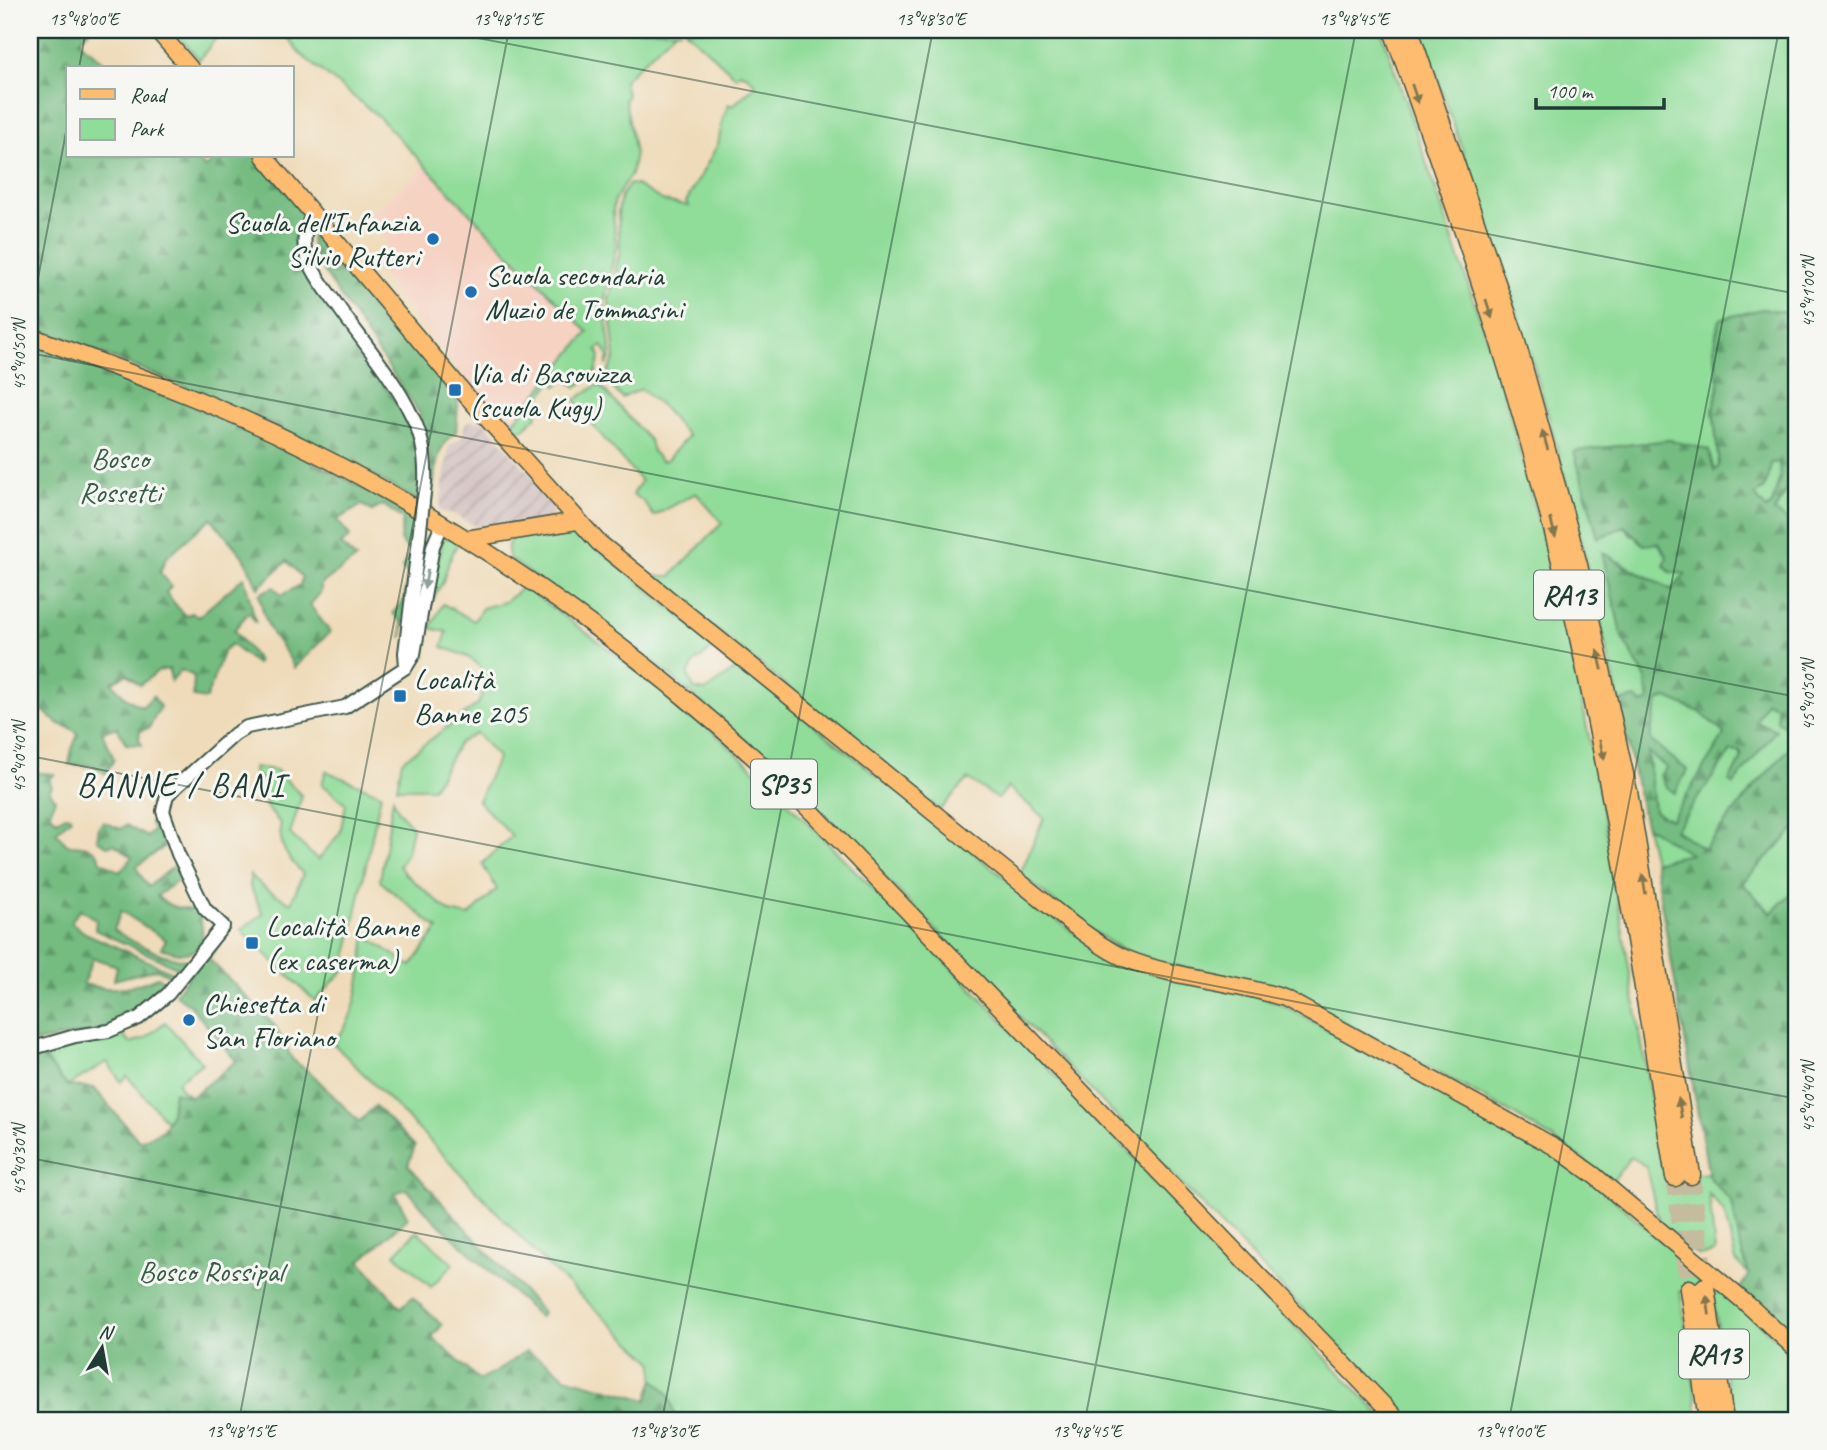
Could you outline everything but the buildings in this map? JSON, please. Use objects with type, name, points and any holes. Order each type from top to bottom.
[{"type":"highway","name":"RA13","points":[[1393,30],[1499,338],[1564,570],[1613,796],[1683,1176],[1628,792],[1578,565],[1514,335],[1409,30]]},
{"type":"highway","name":"RA13","points":[[1697,1288],[1712,1394]]},
{"type":"highway","points":[[1707,1420],[1712,1394]]},
{"type":"highway","points":[[1712,1394],[1726,1420]]},
{"type":"main road","points":[[158,30],[188,66]]},
{"type":"main road","points":[[266,158],[464,393],[577,521],[632,570],[1098,943],[1138,963],[1284,998],[1538,1136],[1595,1176],[1747,1304],[1797,1350]]},
{"type":"main road","name":"SP35","points":[[30,336],[207,403],[368,481],[466,539],[642,663],[757,758],[813,813],[1398,1420]]},
{"type":"main road","points":[[466,539],[577,521]]},
{"type":"street","points":[[314,214],[305,234],[309,262],[413,418],[425,460],[425,484],[405,653],[406,667]]},
{"type":"street","points":[[30,1049],[75,1036],[109,1031],[139,1018],[168,994],[223,926],[205,909],[198,898],[178,854],[163,811],[166,795],[242,730],[345,707],[406,667],[415,648],[431,555],[442,525]]},
{"type":"shaded area","name":"Scuola secondaria Muzio de Tommasini","points":[[426,165],[483,227],[588,332],[507,430],[373,265],[389,245],[368,217]]},
{"type":"shaded area","points":[[484,422],[550,497],[553,507],[548,520],[479,528],[451,513],[439,511],[449,446],[462,437],[465,423]]},
{"type":"green space","points":[[30,30],[89,30],[79,41],[108,66],[66,66],[66,158],[196,158],[205,168],[218,158],[258,158],[301,211],[303,221],[298,240],[304,264],[313,283],[399,407],[412,432],[418,457],[418,483],[431,483],[429,448],[420,414],[316,260],[311,242],[313,229],[319,228],[454,388],[458,405],[456,432],[448,439],[439,456],[431,509],[334,455],[235,408],[30,327]]},
{"type":"green space","points":[[222,30],[199,60],[176,32]]},
{"type":"green space","points":[[282,30],[681,30],[675,31],[624,80],[635,154],[631,174],[615,199],[613,211],[616,247],[604,303],[611,355],[606,366],[608,356],[603,346],[597,349],[600,356],[596,372],[576,387],[566,379],[556,386],[553,380],[535,404],[537,416],[524,429],[507,430],[588,332],[483,227],[379,117],[299,53]]},
{"type":"green space","points":[[685,30],[1381,30],[1500,378],[1570,641],[1602,805],[1664,1178],[1708,1173],[1732,1202],[1740,1246],[1749,1274],[1736,1261],[1724,1212],[1709,1194],[1715,1252],[1698,1255],[1659,1223],[1646,1167],[1631,1156],[1612,1182],[1520,1118],[1313,1007],[1260,984],[1142,957],[1093,931],[1020,874],[1044,818],[1008,787],[998,799],[968,779],[940,810],[650,576],[671,576],[722,523],[696,493],[654,516],[643,501],[633,495],[641,481],[589,421],[575,400],[599,384],[650,441],[653,452],[661,461],[667,460],[688,436],[663,408],[641,389],[622,398],[605,379],[615,357],[609,301],[620,251],[618,212],[621,196],[630,184],[664,201],[689,206],[686,202],[718,144],[729,104],[732,106],[756,85],[748,76],[740,73],[736,77]]},
{"type":"green space","points":[[1420,30],[1797,30],[1797,313],[1763,309],[1719,319],[1714,346],[1719,388],[1713,408],[1719,466],[1713,471],[1670,440],[1574,451],[1598,537],[1625,526],[1631,535],[1658,543],[1686,574],[1672,590],[1602,553],[1622,637],[1646,679],[1649,701],[1642,704],[1636,698],[1619,702],[1578,528],[1544,400],[1491,234]]},
{"type":"green space","points":[[1763,309],[1797,313],[1797,473],[1774,511],[1793,524],[1797,519],[1797,705],[1783,725],[1777,721],[1777,706],[1766,702],[1756,722],[1776,730],[1733,785],[1729,781],[1741,760],[1741,752],[1731,751],[1675,830],[1704,849],[1797,740],[1797,827],[1742,883],[1771,913],[1797,888],[1797,1327],[1787,1329],[1739,1290],[1749,1274],[1740,1246],[1732,1202],[1709,1177],[1654,862],[1690,854],[1646,826],[1644,820],[1619,702],[1636,698],[1642,704],[1649,701],[1646,679],[1622,637],[1602,552],[1672,590],[1686,574],[1670,572],[1664,566],[1667,556],[1659,543],[1644,545],[1625,526],[1598,538],[1574,451],[1670,440],[1709,450],[1714,471],[1719,466],[1713,408],[1719,388],[1714,346],[1719,319]],"holes":[[[1779,462],[1780,477],[1772,505],[1766,509],[1755,495],[1767,482],[1771,463]],[[1667,698],[1700,712],[1725,734],[1671,820],[1654,811],[1648,752],[1667,768],[1660,775],[1666,787],[1675,793],[1687,770],[1651,741],[1658,701]]]},
{"type":"green space","name":"Bosco Rossetti","points":[[30,344],[161,393],[261,436],[328,469],[415,518],[402,638],[402,623],[393,613],[404,600],[408,575],[402,568],[410,553],[400,540],[403,519],[383,505],[372,511],[362,505],[337,520],[350,536],[341,545],[356,559],[321,584],[321,592],[310,605],[330,632],[294,668],[269,628],[259,594],[273,587],[282,595],[300,585],[302,577],[287,561],[258,588],[245,559],[211,518],[167,557],[160,572],[171,586],[166,593],[185,616],[192,613],[198,617],[244,577],[256,623],[249,612],[234,630],[258,661],[256,664],[231,644],[224,650],[206,699],[193,697],[194,676],[181,670],[171,681],[169,669],[158,671],[140,685],[127,674],[112,682],[128,699],[142,707],[153,696],[160,707],[149,728],[140,731],[139,740],[142,745],[126,744],[117,727],[102,732],[114,759],[106,774],[94,766],[69,764],[78,734],[57,723],[39,707],[30,717]]},
{"type":"green space","points":[[1779,462],[1780,477],[1772,505],[1765,509],[1754,495],[1763,490],[1771,463]]},
{"type":"green space","points":[[1797,473],[1797,519],[1793,525],[1774,512]]},
{"type":"green space","points":[[561,531],[585,538],[716,646],[694,663],[688,675],[694,689],[706,691],[740,666],[1074,933],[1279,1003],[1565,1158],[1797,1356],[1797,1420],[1733,1420],[1711,1287],[1680,1291],[1696,1397],[1696,1420],[1410,1420],[781,770],[656,664],[510,559],[508,547],[514,536]]},
{"type":"green space","points":[[450,537],[458,542],[443,582],[429,605],[443,539]]},
{"type":"green space","points":[[524,587],[632,666],[718,736],[758,773],[964,980],[1385,1420],[676,1420],[669,1395],[654,1379],[654,1363],[545,1263],[333,1043],[349,1020],[354,1007],[366,936],[411,966],[438,929],[380,881],[393,798],[398,810],[412,827],[407,853],[399,866],[404,873],[450,912],[469,916],[497,889],[482,864],[512,836],[478,801],[498,757],[476,733],[459,743],[433,788],[397,788],[402,761],[478,704],[483,691],[483,672],[479,665],[464,655],[442,647],[447,632],[430,628],[443,604],[474,621],[482,608],[504,602]]},
{"type":"green space","points":[[1667,698],[1700,712],[1725,734],[1671,821],[1654,811],[1648,751],[1667,768],[1675,793],[1687,770],[1651,741],[1658,701]]},
{"type":"green space","points":[[1766,702],[1777,706],[1783,725],[1797,705],[1797,740],[1704,849],[1675,830],[1731,751],[1741,752],[1741,760],[1729,781],[1775,731],[1755,722]]},
{"type":"green space","points":[[254,767],[276,770],[302,796],[290,834],[318,860],[340,833],[346,804],[322,784],[326,771],[381,794],[344,970],[315,1001],[241,930],[263,914],[250,886],[250,875],[266,889],[291,903],[303,874],[285,852],[280,823],[266,807],[266,782],[254,774]]},
{"type":"green space","points":[[30,772],[55,774],[49,780],[52,787],[49,790],[55,799],[50,813],[56,820],[68,815],[71,818],[56,832],[67,845],[83,846],[96,851],[101,861],[120,872],[132,857],[114,844],[107,846],[97,840],[99,827],[103,822],[121,829],[126,825],[147,837],[154,830],[150,822],[160,818],[168,844],[136,867],[148,887],[178,863],[184,876],[157,896],[175,907],[197,910],[202,937],[197,948],[191,952],[181,953],[161,948],[166,940],[121,911],[114,930],[151,950],[191,961],[183,970],[95,930],[96,920],[80,909],[71,922],[85,933],[179,975],[174,978],[157,969],[114,980],[117,966],[93,958],[83,984],[121,988],[158,977],[171,986],[138,1014],[114,1028],[30,1043],[30,797],[37,791]]},
{"type":"green space","points":[[1646,826],[1691,854],[1654,862]]},
{"type":"green space","points":[[1797,827],[1797,888],[1771,913],[1742,883]]},
{"type":"green space","name":"Bosco Rossipal","points":[[215,942],[220,944],[208,958],[275,1026],[293,1060],[314,1076],[359,1122],[375,1106],[415,1146],[408,1165],[543,1313],[539,1317],[430,1216],[407,1189],[395,1193],[408,1218],[360,1261],[401,1308],[412,1297],[442,1325],[432,1337],[479,1380],[526,1351],[551,1365],[565,1377],[647,1400],[654,1379],[669,1395],[676,1420],[30,1420],[30,1055],[53,1048],[45,1059],[67,1086],[94,1088],[139,1141],[162,1131],[171,1113],[174,1092],[191,1097],[236,1061],[191,1006],[175,994]]},
{"type":"green space","points":[[165,1022],[202,1063],[177,1082],[191,1097],[174,1093],[167,1122],[127,1076],[121,1082],[107,1062],[67,1086],[45,1059],[60,1046],[90,1037],[121,1032],[130,1043],[146,1038]]},
{"type":"green space","points":[[417,1231],[453,1264],[431,1287],[395,1254]]},
{"type":"tunnel","points":[[1691,1175],[1704,1277]]},
{"type":"tunnel","points":[[1675,1177],[1689,1289]]},
{"type":"place","name":"Scuola dell'Infanzia Silvio Rutteri","points":[[433,239]]},
{"type":"place","name":"Scuola secondaria Muzio de Tommasini","points":[[471,292]]},
{"type":"place","name":"Via di Basovizza (scuola Kugy)","points":[[455,390]]},
{"type":"place","name":"Località Banne 205","points":[[400,696]]},
{"type":"place","name":"Località Banne (ex caserma)","points":[[252,943]]},
{"type":"place","name":"Chiesetta di San Floriano","points":[[189,1020]]},
{"type":"district","name":"BANNE / BANI","points":[[181,784]]}]
